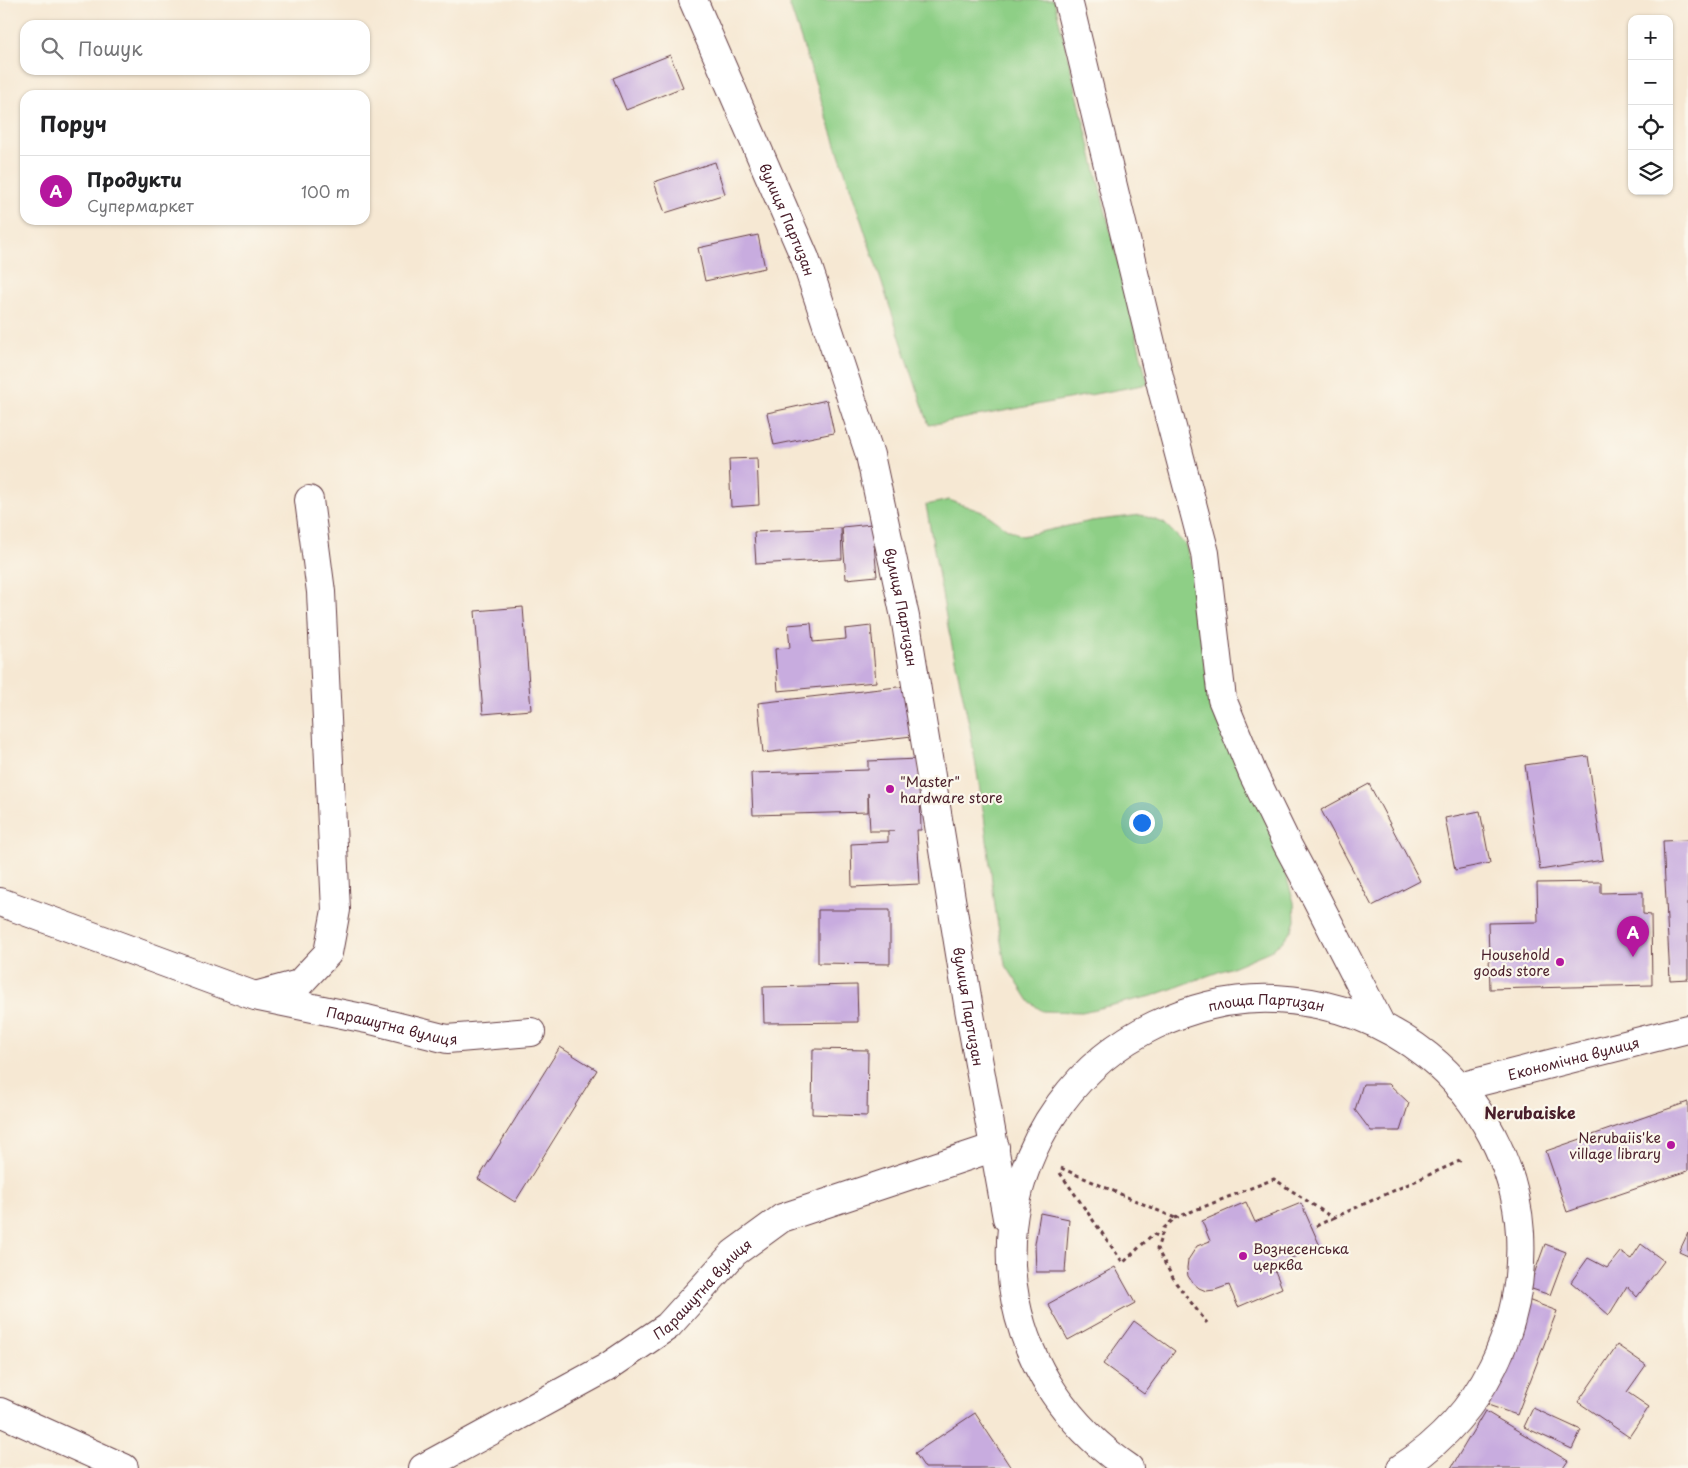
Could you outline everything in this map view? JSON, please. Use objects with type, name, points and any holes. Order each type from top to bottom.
[{"type":"street","name":"вулиця Партизан","points":[[693,0],[805,258],[870,455],[904,617],[969,1010],[996,1147],[1011,1242]]},
{"type":"street","points":[[1068,0],[1163,393],[1205,553],[1222,699],[1257,783],[1381,1025]]},
{"type":"street","points":[[255,996],[299,984],[328,953],[336,910],[321,592],[309,500]]},
{"type":"street","name":"Парашутна вулиця","points":[[0,902],[255,996],[366,1019],[447,1039],[531,1032]]},
{"type":"street","name":"площа Партизан","points":[[1129,1468],[1088,1436],[1073,1420],[1052,1393],[1034,1360],[1021,1327],[1012,1276],[1011,1242],[1018,1192],[1032,1151],[1047,1123],[1074,1086],[1094,1065],[1121,1044],[1142,1031],[1192,1010],[1235,1000],[1263,999],[1295,1000],[1334,1007],[1381,1025],[1417,1048],[1448,1074],[1486,1124],[1510,1179],[1520,1228],[1520,1269],[1512,1319],[1501,1350],[1488,1378],[1458,1420],[1428,1449],[1401,1468]]},
{"type":"street","name":"Економічна вулиця","points":[[1459,1087],[1688,1029]]},
{"type":"street","name":"Парашутна вулиця","points":[[423,1468],[606,1368],[668,1326],[734,1253],[782,1218],[996,1147]]},
{"type":"street","points":[[0,1412],[124,1468]]},
{"type":"path","points":[[1312,1228],[1462,1160]]},
{"type":"path","points":[[1161,1237],[1153,1234],[1123,1263],[1054,1164],[1174,1218]]},
{"type":"path","points":[[1207,1323],[1176,1283],[1158,1249],[1164,1228],[1174,1218],[1274,1179],[1332,1218]]},
{"type":"green space","points":[[788,0],[1054,0],[1148,384],[929,425]]},
{"type":"green space","points":[[949,500],[985,513],[1006,528],[1022,536],[1091,521],[1141,515],[1164,523],[1185,544],[1193,568],[1205,667],[1279,852],[1294,902],[1295,920],[1292,929],[1282,942],[1270,951],[1152,996],[1082,1012],[1042,1011],[1029,1001],[1005,964],[996,914],[984,816],[970,729],[947,622],[926,505]]},
{"type":"building","points":[[670,55],[683,87],[626,110],[613,78]]},
{"type":"building","points":[[715,162],[725,194],[665,213],[654,182]]},
{"type":"building","points":[[758,235],[765,268],[705,281],[698,248]]},
{"type":"building","points":[[827,400],[834,433],[774,445],[767,413]]},
{"type":"building","points":[[757,458],[759,505],[731,507],[729,459]]},
{"type":"building","points":[[872,524],[877,576],[846,579],[842,527]]},
{"type":"building","points":[[841,528],[842,559],[756,564],[754,532]]},
{"type":"building","points":[[523,607],[531,710],[483,714],[475,611]]},
{"type":"building","points":[[811,623],[813,642],[846,639],[845,629],[871,626],[876,682],[778,691],[775,649],[790,648],[788,625]]},
{"type":"building","points":[[906,686],[912,736],[763,753],[758,703]]},
{"type":"building","points":[[1588,756],[1603,860],[1540,870],[1525,765]]},
{"type":"building","points":[[919,759],[921,830],[917,830],[920,884],[852,887],[851,844],[888,842],[888,831],[870,831],[868,793],[868,812],[753,815],[751,773],[868,770],[868,761]]},
{"type":"building","points":[[1369,784],[1420,881],[1372,906],[1321,810]]},
{"type":"building","points":[[1480,811],[1490,863],[1455,870],[1445,818]]},
{"type":"building","points":[[1688,840],[1688,979],[1670,980],[1663,841]]},
{"type":"building","points":[[1601,882],[1601,893],[1643,892],[1643,914],[1651,915],[1652,985],[1490,989],[1488,923],[1538,922],[1537,883]]},
{"type":"building","points":[[818,910],[890,910],[890,964],[818,963]]},
{"type":"building","points":[[857,985],[858,1022],[764,1023],[763,987]]},
{"type":"building","points":[[560,1047],[597,1070],[515,1202],[478,1179]]},
{"type":"building","points":[[813,1049],[868,1050],[867,1116],[812,1114]]},
{"type":"building","points":[[1363,1084],[1389,1084],[1409,1103],[1400,1131],[1371,1131],[1355,1110]]},
{"type":"building","points":[[1688,1102],[1688,1171],[1567,1212],[1546,1151]]},
{"type":"building","name":"Вознесенська церква","points":[[1246,1202],[1255,1222],[1301,1203],[1320,1246],[1273,1266],[1282,1288],[1238,1307],[1229,1285],[1206,1291],[1192,1282],[1188,1276],[1187,1268],[1188,1260],[1197,1246],[1210,1241],[1202,1221]]},
{"type":"building","points":[[1040,1213],[1069,1219],[1065,1272],[1036,1272],[1035,1244]]},
{"type":"building","points":[[1688,1233],[1688,1256],[1679,1252]]},
{"type":"building","points":[[1545,1244],[1566,1252],[1550,1295],[1529,1288]]},
{"type":"building","points":[[1641,1244],[1664,1261],[1637,1297],[1627,1286],[1609,1315],[1571,1282],[1588,1258],[1607,1268],[1620,1252],[1631,1259]]},
{"type":"building","points":[[1115,1267],[1135,1303],[1068,1340],[1048,1304]]},
{"type":"building","points":[[1528,1300],[1557,1311],[1517,1415],[1488,1405]]},
{"type":"building","points":[[1134,1321],[1175,1351],[1144,1394],[1103,1364]]},
{"type":"building","points":[[1617,1345],[1646,1365],[1627,1392],[1649,1407],[1629,1437],[1578,1402]]},
{"type":"building","points":[[1533,1408],[1581,1430],[1572,1449],[1524,1427]]},
{"type":"building","points":[[1485,1411],[1568,1461],[1563,1468],[1451,1468]]},
{"type":"building","points":[[975,1413],[1011,1468],[925,1468],[915,1453]]},
{"type":"place","name":"\"Master\" hardware store","points":[[890,789]]},
{"type":"place","name":"Продукти","points":[[1633,957]]},
{"type":"place","name":"Household goods store","points":[[1560,962]]},
{"type":"place","name":"Nerubaiis'ke village library","points":[[1671,1145]]},
{"type":"place","name":"Вознесенська церква","points":[[1243,1256]]},
{"type":"district","name":"Nerubaiske","points":[[1530,1112]]}]
